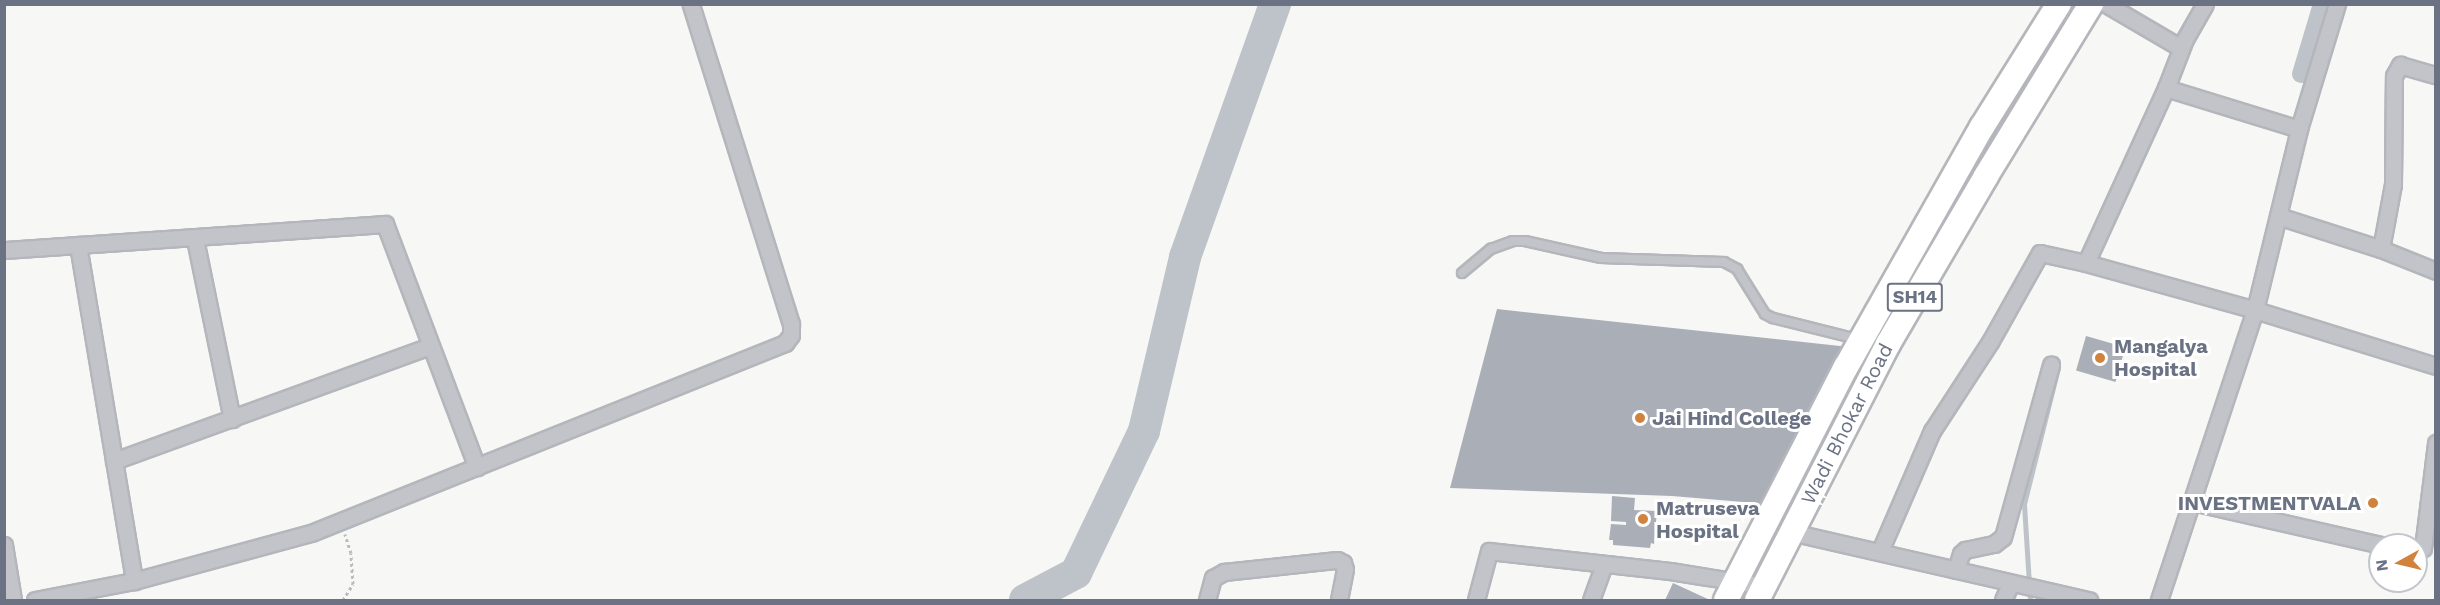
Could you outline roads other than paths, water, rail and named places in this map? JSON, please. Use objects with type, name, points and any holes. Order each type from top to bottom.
[{"type":"main road","name":"Wadi Bhokar Road","points":[[1731,591],[1862,340],[1982,127],[2059,4]]},
{"type":"main road","name":"Wadi Bhokar Road","points":[[1761,593],[1888,344],[2091,4]]},
{"type":"main road","points":[[1982,127],[2006,143]]},
{"type":"street","points":[[35,600],[134,582],[311,533],[785,344],[791,335],[791,324],[691,4]]},
{"type":"street","points":[[2106,4],[2181,48]]},
{"type":"street","points":[[2086,263],[2166,88],[2181,48],[2205,4]]},
{"type":"street","points":[[2159,600],[2255,310],[2299,129],[2337,4]]},
{"type":"street","points":[[2381,249],[2393,184],[2394,76],[2400,65],[2436,75]]},
{"type":"street","points":[[2166,88],[2299,129]]},
{"type":"street","points":[[2278,216],[2381,249],[2436,271]]},
{"type":"street","points":[[4,250],[195,239],[386,224],[477,467]]},
{"type":"street","points":[[195,239],[232,419]]},
{"type":"street","points":[[78,246],[134,582]]},
{"type":"street","points":[[1880,551],[1932,431],[1990,342],[2040,253],[2086,263],[2255,310],[2436,366]]},
{"type":"street","points":[[114,461],[430,346]]},
{"type":"street","points":[[1956,570],[1961,554],[1965,550],[1994,544],[2002,537],[2051,365]]},
{"type":"street","points":[[2425,533],[2436,443]]},
{"type":"street","points":[[2192,502],[2368,542]]},
{"type":"street","points":[[1791,532],[2089,600]]},
{"type":"street","points":[[4,546],[14,600]]},
{"type":"street","points":[[1476,600],[1489,551],[1604,564],[1731,591],[1761,593]]},
{"type":"street","points":[[1207,600],[1213,578],[1224,572],[1337,560],[1345,569],[1340,600]]},
{"type":"street","points":[[1590,600],[1604,564]]},
{"type":"street","points":[[2003,600],[2015,584]]},
{"type":"lane","points":[[1462,273],[1491,249],[1513,241],[1525,241],[1601,258],[1724,262],[1737,269],[1765,314],[1862,340]]},
{"type":"waterway","points":[[1025,600],[1076,573],[1144,431],[1185,257],[1275,4]]},
{"type":"waterway","points":[[2301,74],[2322,4]]},
{"type":"waterway","points":[[2030,600],[2024,504],[2058,368]]},
{"type":"place","name":"Mangalya Hospital","points":[[2100,358]]},
{"type":"place","name":"Jai Hind College","points":[[1640,418]]},
{"type":"place","name":"INVESTMENTVALA","points":[[2373,503]]},
{"type":"place","name":"Matruseva Hospital","points":[[1643,519]]}]
